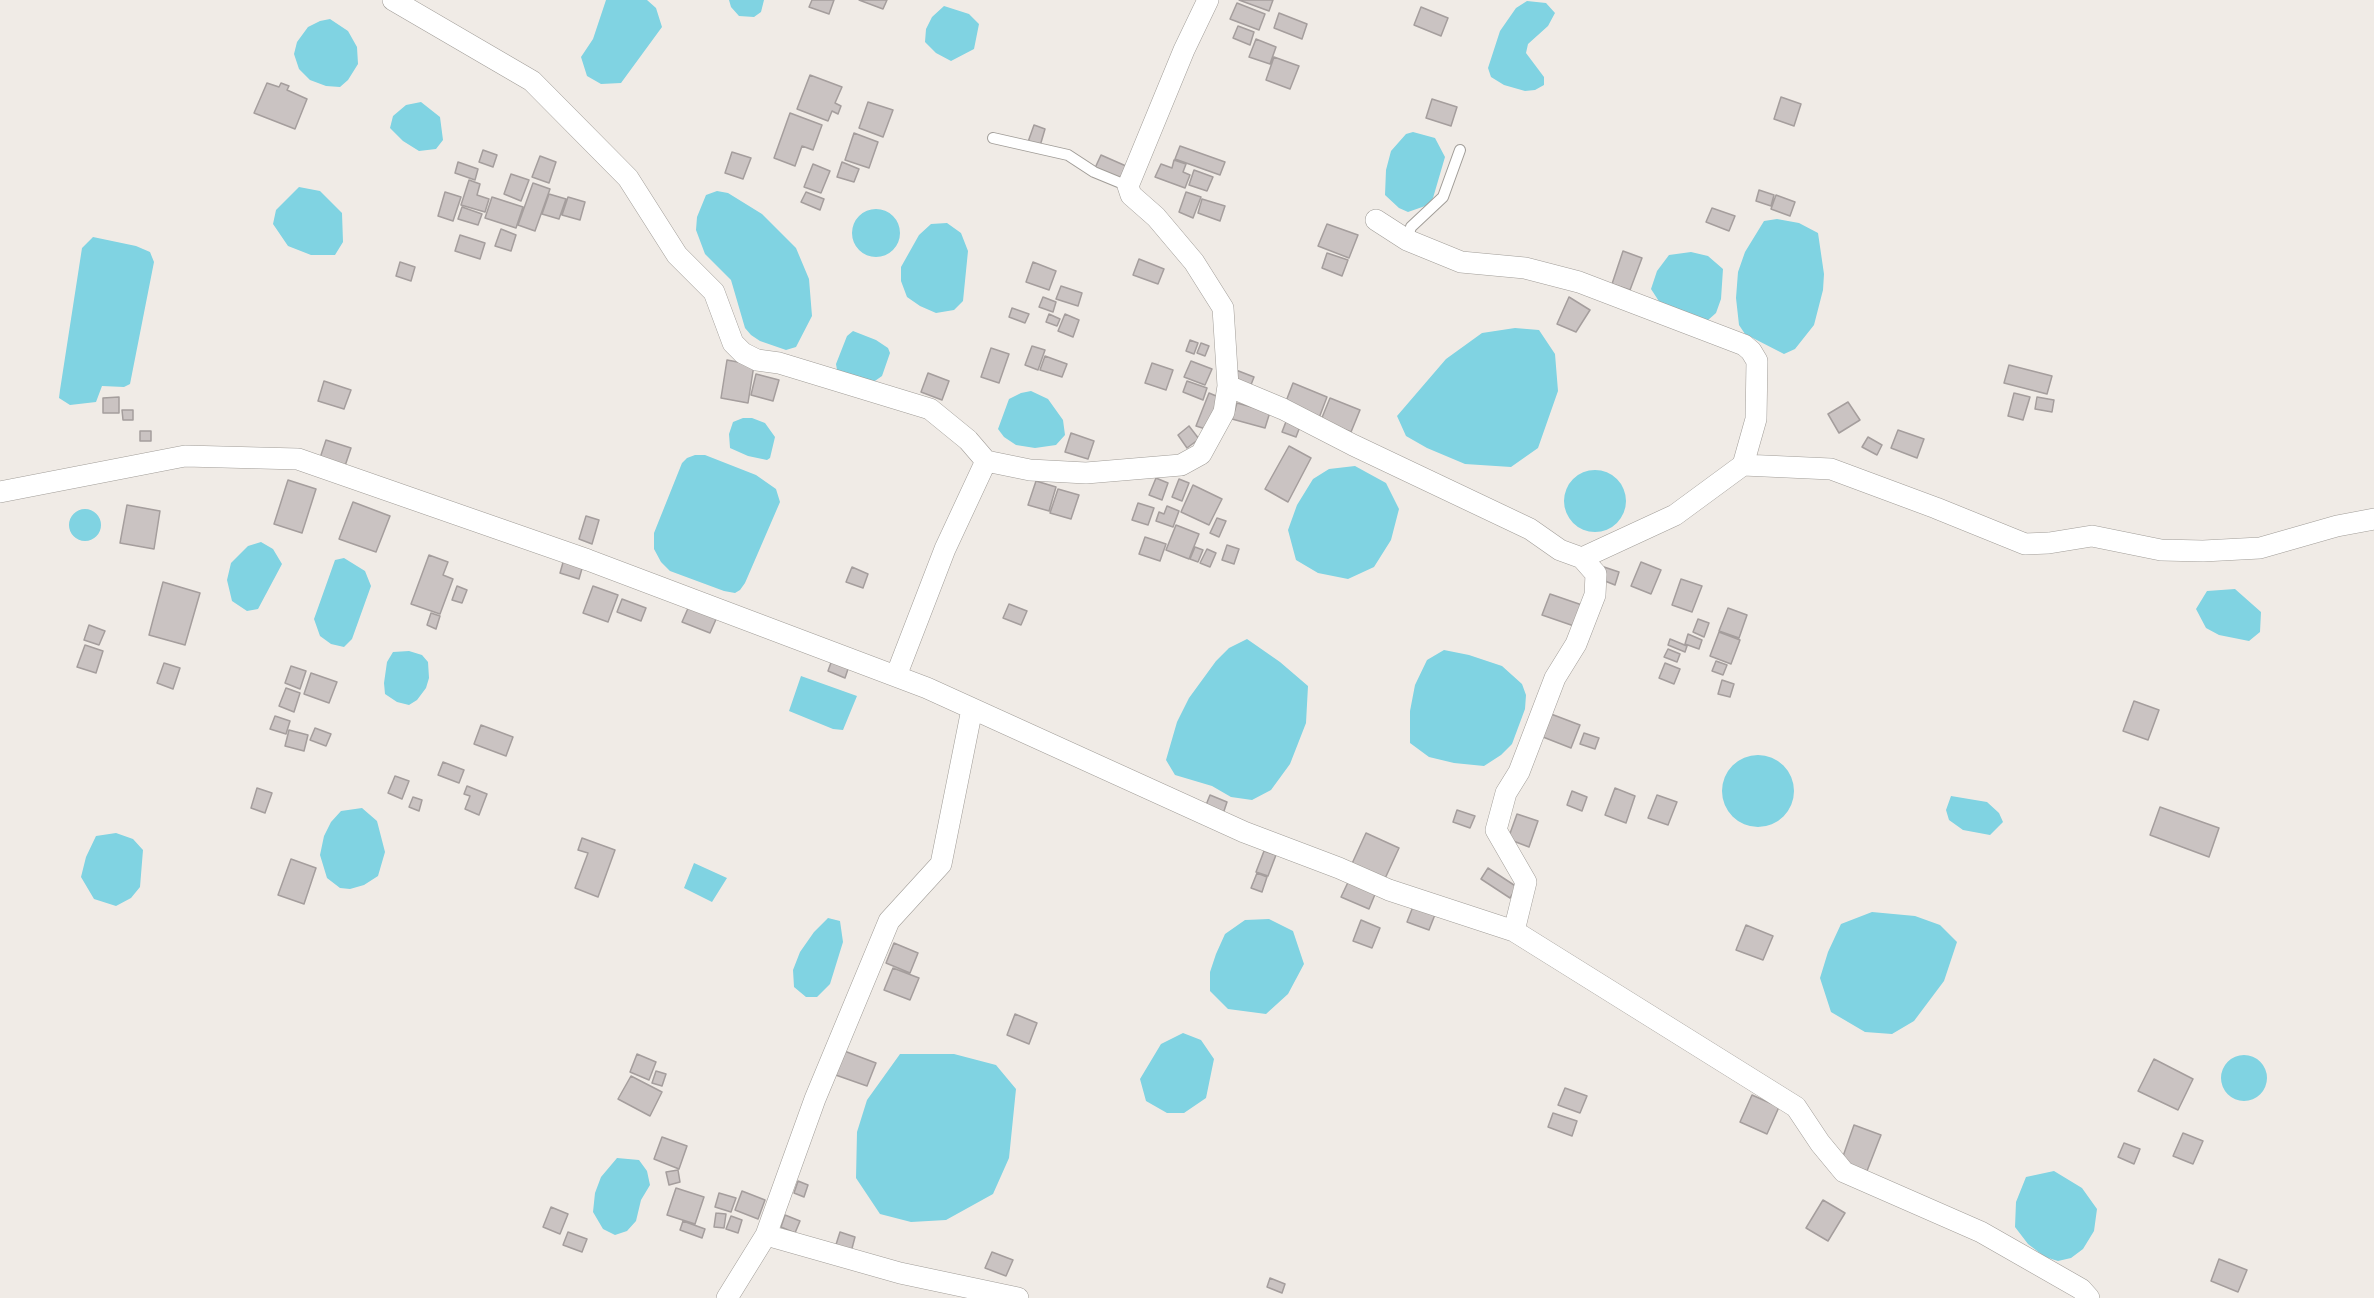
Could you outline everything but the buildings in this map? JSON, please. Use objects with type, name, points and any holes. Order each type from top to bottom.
[{"type":"street","points":[[393,0],[532,81],[628,178],[677,255],[714,292],[733,343],[743,353],[757,360],[779,363],[930,409],[968,440],[986,461],[1030,470],[1086,473],[1181,465],[1201,454],[1213,436],[1224,412],[1228,386],[1223,308],[1194,262],[1156,217],[1131,195],[1128,186],[1184,50],[1208,0]]},
{"type":"street","points":[[1376,220],[1407,240],[1461,262],[1525,268],[1579,282],[1744,345],[1751,351],[1757,361],[1756,419],[1743,465],[1675,515],[1582,558]]},
{"type":"street","points":[[1228,386],[1283,409],[1353,445],[1530,528],[1560,550],[1582,558],[1596,574],[1595,595],[1576,644],[1555,678],[1519,772],[1506,793],[1496,830],[1526,882],[1514,931]]},
{"type":"street","points":[[0,492],[185,456],[298,459],[588,560],[896,676],[1244,832],[1339,868],[1389,890],[1514,931],[1796,1107],[1820,1143],[1844,1172],[1981,1232],[2081,1289],[2089,1298]]},
{"type":"street","points":[[896,676],[945,549],[986,461]]},
{"type":"street","points":[[1743,465],[1831,469],[2025,544],[2049,543],[2092,536],[2161,550],[2203,551],[2260,548],[2337,525],[2374,519]]},
{"type":"street","points":[[726,1298],[766,1236],[815,1099],[889,921],[941,864],[972,709]]},
{"type":"street","points":[[766,1236],[900,1273],[1018,1298]]},
{"type":"lane","points":[[993,138],[1068,155],[1094,172],[1128,186]]},
{"type":"lane","points":[[1407,240],[1411,227],[1443,197],[1460,150]]},
{"type":"water","points":[[606,0],[647,0],[656,8],[662,27],[621,83],[601,84],[587,76],[581,57],[593,39]]},
{"type":"water","points":[[729,0],[764,0],[761,12],[754,17],[739,16],[731,7]]},
{"type":"water","points":[[1527,1],[1546,3],[1555,13],[1548,26],[1528,44],[1526,53],[1544,77],[1544,85],[1535,90],[1525,91],[1504,85],[1491,77],[1488,68],[1500,31],[1516,8]]},
{"type":"water","points":[[944,6],[969,14],[979,24],[974,49],[951,61],[936,53],[925,42],[926,29],[932,17]]},
{"type":"water","points":[[330,19],[348,31],[357,47],[358,64],[348,80],[340,87],[326,86],[310,80],[299,69],[294,54],[297,42],[308,27]]},
{"type":"water","points":[[421,102],[440,117],[443,140],[436,149],[419,151],[403,141],[390,128],[393,116],[406,105]]},
{"type":"water","points":[[1413,132],[1435,138],[1445,157],[1433,198],[1428,205],[1408,212],[1399,208],[1385,195],[1386,170],[1391,151],[1406,134]]},
{"type":"water","points":[[299,187],[320,191],[342,213],[343,242],[335,255],[311,255],[288,246],[273,224],[276,210]]},
{"type":"water","points":[[717,191],[728,193],[762,214],[796,248],[809,279],[812,316],[796,347],[786,350],[760,341],[751,335],[745,328],[731,280],[705,254],[696,230],[697,217],[706,195]]},
{"type":"water","points":[[876,209],[893,216],[900,233],[893,250],[876,257],[859,250],[852,233],[859,216]]},
{"type":"water","points":[[1777,219],[1799,223],[1818,233],[1824,274],[1823,290],[1814,325],[1795,349],[1784,354],[1745,334],[1739,325],[1736,298],[1738,272],[1745,252],[1764,221]]},
{"type":"water","points":[[947,223],[961,233],[968,251],[963,301],[954,310],[936,313],[907,297],[901,281],[901,267],[919,235],[931,224]]},
{"type":"water","points":[[93,237],[136,246],[150,252],[154,262],[130,384],[124,387],[102,386],[96,402],[70,405],[59,398],[60,390],[82,248]]},
{"type":"water","points":[[1691,252],[1708,256],[1723,269],[1721,299],[1716,313],[1707,321],[1664,309],[1651,289],[1657,271],[1669,255]]},
{"type":"water","points":[[1515,328],[1539,330],[1555,354],[1558,391],[1538,448],[1511,467],[1465,464],[1427,448],[1406,436],[1397,416],[1446,359],[1482,333]]},
{"type":"water","points":[[853,331],[876,340],[888,348],[890,353],[882,376],[872,383],[837,370],[836,364],[847,336]]},
{"type":"water","points":[[1031,391],[1048,399],[1063,420],[1065,435],[1056,445],[1035,448],[1016,445],[1004,437],[998,429],[1009,399]]},
{"type":"water","points":[[743,418],[752,418],[765,423],[775,437],[770,458],[767,460],[748,456],[730,448],[729,434],[733,422]]},
{"type":"water","points":[[695,455],[705,455],[756,475],[776,489],[780,502],[745,583],[735,593],[670,571],[661,562],[654,549],[654,533],[682,463]]},
{"type":"water","points":[[1355,466],[1386,483],[1399,509],[1391,540],[1374,567],[1348,579],[1318,573],[1296,560],[1288,530],[1297,505],[1313,479],[1329,469]]},
{"type":"water","points":[[1595,470],[1617,479],[1626,501],[1617,523],[1595,532],[1573,523],[1564,501],[1573,479]]},
{"type":"water","points":[[85,509],[96,514],[101,525],[96,536],[85,541],[74,536],[69,525],[74,514]]},
{"type":"water","points":[[261,542],[273,549],[282,564],[258,609],[247,611],[232,601],[227,580],[231,563],[248,546]]},
{"type":"water","points":[[344,558],[365,571],[371,586],[352,639],[344,647],[331,644],[320,636],[314,619],[335,560]]},
{"type":"water","points":[[2235,589],[2261,612],[2260,632],[2249,641],[2219,635],[2206,628],[2196,609],[2207,591]]},
{"type":"water","points":[[1247,639],[1280,662],[1308,686],[1306,723],[1290,764],[1271,790],[1252,800],[1231,797],[1212,786],[1175,775],[1166,760],[1177,722],[1189,698],[1216,661],[1229,648]]},
{"type":"water","points":[[1444,650],[1469,655],[1502,666],[1522,684],[1526,695],[1525,709],[1512,744],[1501,755],[1484,766],[1454,763],[1429,757],[1410,743],[1410,711],[1415,685],[1427,660]]},
{"type":"water","points":[[409,651],[422,655],[428,662],[429,678],[426,688],[417,700],[409,705],[397,702],[385,694],[384,683],[387,662],[393,652]]},
{"type":"water","points":[[801,676],[857,696],[843,730],[833,729],[789,711]]},
{"type":"water","points":[[1758,755],[1778,761],[1788,771],[1794,791],[1788,811],[1778,821],[1758,827],[1738,821],[1728,811],[1722,791],[1728,771],[1738,761]]},
{"type":"water","points":[[1951,796],[1987,802],[1999,813],[2003,822],[1990,835],[1963,830],[1949,820],[1946,810]]},
{"type":"water","points":[[362,808],[377,821],[385,852],[378,876],[364,885],[350,889],[340,888],[327,878],[320,855],[324,836],[331,822],[341,811]]},
{"type":"water","points":[[116,833],[133,839],[143,850],[140,887],[131,898],[116,906],[94,899],[81,877],[86,857],[96,836]]},
{"type":"water","points":[[694,863],[727,878],[712,902],[684,888]]},
{"type":"water","points":[[1872,912],[1915,916],[1940,925],[1957,942],[1944,981],[1914,1021],[1892,1034],[1865,1032],[1831,1012],[1820,978],[1828,952],[1841,924]]},
{"type":"water","points":[[828,918],[840,921],[843,942],[830,984],[817,997],[806,997],[794,987],[793,970],[800,952],[814,932]]},
{"type":"water","points":[[1269,919],[1293,931],[1304,964],[1288,994],[1266,1014],[1228,1009],[1210,991],[1210,972],[1225,934],[1245,920]]},
{"type":"water","points":[[1183,1033],[1201,1040],[1214,1059],[1206,1098],[1184,1113],[1167,1113],[1146,1101],[1140,1079],[1161,1044]]},
{"type":"water","points":[[900,1054],[954,1054],[996,1065],[1016,1089],[1009,1158],[993,1194],[946,1220],[911,1222],[880,1214],[856,1178],[857,1132],[867,1100]]},
{"type":"water","points":[[2244,1055],[2260,1062],[2267,1078],[2260,1094],[2244,1101],[2228,1094],[2221,1078],[2228,1062]]},
{"type":"water","points":[[617,1158],[639,1160],[647,1171],[650,1185],[641,1200],[636,1221],[627,1231],[615,1235],[603,1229],[593,1212],[595,1193],[601,1177]]},
{"type":"water","points":[[2054,1171],[2082,1188],[2097,1209],[2094,1231],[2083,1249],[2071,1258],[2058,1261],[2045,1257],[2028,1244],[2015,1227],[2016,1202],[2026,1177]]}]
